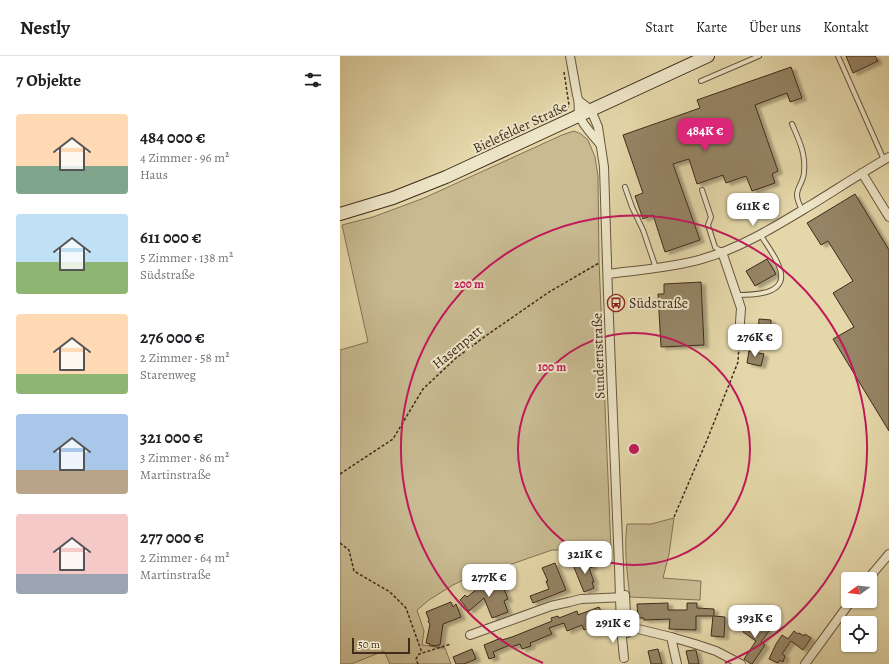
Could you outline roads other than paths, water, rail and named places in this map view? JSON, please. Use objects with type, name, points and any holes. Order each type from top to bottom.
[{"type":"main road","name":"Bielefelder Straße","points":[[340,214],[393,198],[446,177],[708,56]]},
{"type":"street","points":[[570,56],[579,100],[579,116],[585,127],[601,145]]},
{"type":"street","points":[[579,100],[591,110]]},
{"type":"street","name":"Sundernstraße","points":[[591,110],[598,127],[604,167],[619,566],[623,598],[624,661]]},
{"type":"street","points":[[608,274],[656,268],[701,260],[722,252],[743,243],[784,221],[886,159]]},
{"type":"street","points":[[862,173],[889,217]]},
{"type":"street","points":[[722,252],[742,308],[739,337]]},
{"type":"street","points":[[874,572],[889,554]]},
{"type":"street","points":[[470,635],[551,606],[581,600],[623,598]]},
{"type":"street","points":[[804,664],[846,608]]},
{"type":"street","points":[[624,628],[638,629],[695,644],[716,651],[741,664]]},
{"type":"street","points":[[671,637],[677,664]]},
{"type":"lane","points":[[701,81],[759,56]]},
{"type":"lane","points":[[838,56],[886,159]]},
{"type":"lane","points":[[792,124],[802,146],[804,162],[804,177],[798,189],[797,196],[802,210]]},
{"type":"lane","points":[[625,187],[632,207],[643,230],[656,268]]},
{"type":"lane","points":[[702,190],[711,217],[708,225],[715,247],[722,252]]},
{"type":"lane","points":[[737,295],[760,294],[771,291],[778,287],[781,281],[781,274],[778,264],[760,234]]},
{"type":"place","name":"Südstraße","points":[[616,303]]}]
